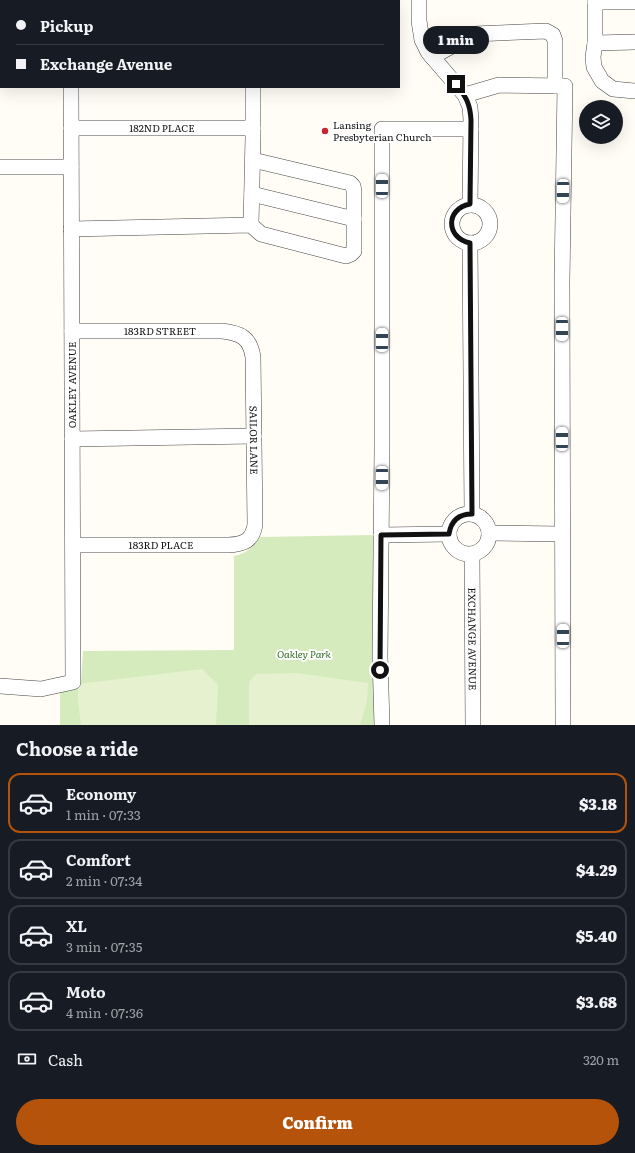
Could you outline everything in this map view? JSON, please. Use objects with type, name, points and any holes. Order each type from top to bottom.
[{"type":"street","points":[[419,0],[419,21],[422,40],[432,56],[465,95],[470,107],[470,204]]},
{"type":"street","points":[[635,2],[595,1],[595,43],[593,57],[594,67],[602,81],[613,89],[635,91]]},
{"type":"street","points":[[432,56],[474,34],[546,31],[553,35],[555,41],[555,86]]},
{"type":"street","points":[[595,43],[635,42]]},
{"type":"street","points":[[465,95],[499,84],[565,86],[562,281],[563,725]]},
{"type":"street","name":"OAKLEY AVENUE","points":[[0,686],[41,689],[73,682],[71,88]]},
{"type":"street","points":[[251,225],[253,88]]},
{"type":"street","name":"182ND PLACE","points":[[71,128],[253,128]]},
{"type":"street","points":[[382,725],[380,656],[382,129],[471,129]]},
{"type":"street","points":[[71,229],[251,225],[261,234],[346,256],[354,251],[354,190],[350,183],[252,160]]},
{"type":"street","points":[[0,167],[71,167]]},
{"type":"street","points":[[252,194],[354,219]]},
{"type":"street","points":[[470,204],[477,205],[487,212],[491,224],[487,236],[482,240],[470,243],[464,242],[454,234],[452,221],[458,209],[470,204]]},
{"type":"street","points":[[470,243],[472,514]]},
{"type":"street","name":"183RD STREET","points":[[72,331],[222,331],[240,334],[246,340]]},
{"type":"street","name":"SAILOR LANE","points":[[246,340],[252,348],[253,357],[255,525],[253,534],[248,540]]},
{"type":"street","points":[[72,439],[254,436]]},
{"type":"street","points":[[465,514],[472,514],[482,518],[488,527],[489,533],[486,544],[482,549],[472,554],[458,551],[453,546],[449,534],[453,521],[465,514]]},
{"type":"street","points":[[489,533],[562,534]]},
{"type":"street","points":[[381,535],[449,534]]},
{"type":"street","name":"183RD PLACE","points":[[73,545],[229,545],[239,544],[248,540]]},
{"type":"street","name":"EXCHANGE AVENUE","points":[[472,554],[473,725]]},
{"type":"green space","name":"Oakley Park","points":[[373,535],[375,725],[60,725],[60,691],[70,691],[81,681],[83,651],[234,650],[234,556],[249,550],[260,537]]},
{"type":"green space","points":[[202,669],[218,685],[216,725],[81,725],[78,701],[78,684]]},
{"type":"green space","points":[[297,673],[368,683],[367,701],[360,725],[249,725],[249,682],[256,674]]},
{"type":"place","name":"Lansing Presbyterian Church","points":[[325,131]]},
{"type":"route","points":[[380,670],[381,535],[449,534],[453,521],[465,514],[472,514],[470,243],[464,242],[458,238],[454,234],[452,227],[454,214],[458,209],[470,204],[471,120],[470,107],[465,95],[456,84]]}]
